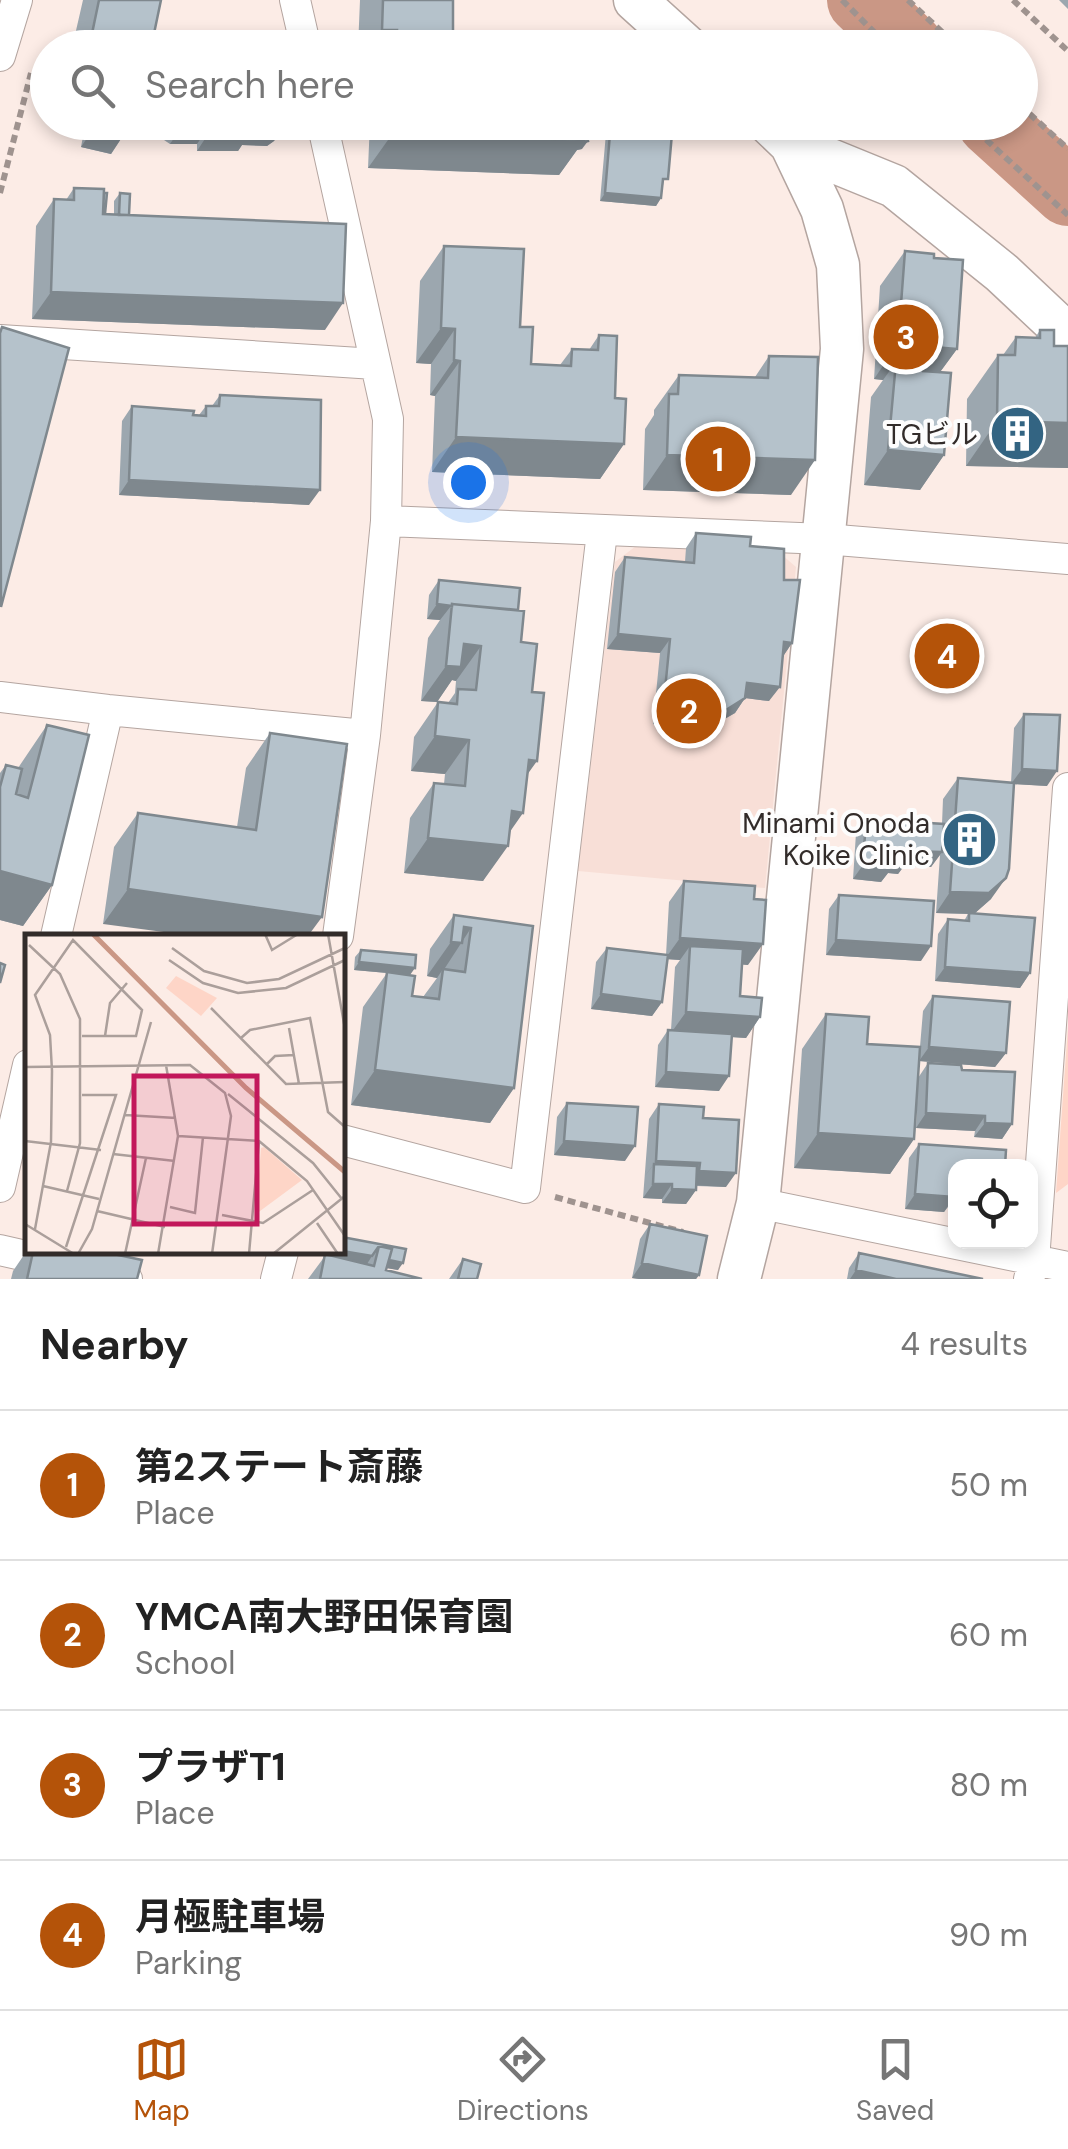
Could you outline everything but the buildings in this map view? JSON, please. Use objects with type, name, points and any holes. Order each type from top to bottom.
[{"type":"street","points":[[0,56],[17,0]]},
{"type":"street","points":[[295,0],[302,30]]},
{"type":"street","points":[[634,0],[668,30]]},
{"type":"street","points":[[326,140],[388,419],[386,521],[338,934]]},
{"type":"street","points":[[739,1279],[758,1202],[842,349],[838,265],[822,209],[783,140]]},
{"type":"street","points":[[793,140],[894,186],[1002,274],[1068,335]]},
{"type":"street","points":[[0,340],[375,364]]},
{"type":"street","points":[[386,521],[825,539],[1068,559]]},
{"type":"street","points":[[345,1141],[524,1188],[602,532]]},
{"type":"street","points":[[0,696],[364,735]]},
{"type":"street","points":[[56,934],[108,710]]},
{"type":"street","points":[[1032,1270],[1068,788]]},
{"type":"street","points":[[0,1186],[25,1078]]},
{"type":"street","points":[[758,1202],[1032,1270],[1068,1267]]},
{"type":"street","points":[[0,1250],[127,1279]]},
{"type":"street","points":[[276,1279],[282,1254]]},
{"type":"path","points":[[842,0],[872,30]]},
{"type":"path","points":[[908,0],[940,30]]},
{"type":"path","points":[[1013,0],[1068,50]]},
{"type":"path","points":[[0,193],[30,77]]},
{"type":"path","points":[[1038,121],[1068,149]]},
{"type":"path","points":[[987,140],[1068,214]]},
{"type":"path","points":[[524,1188],[691,1234]]},
{"type":"shaded area","points":[[636,546],[703,546],[781,554],[796,567],[765,888],[578,871],[615,562]]},
{"type":"shaded area","points":[[1068,1027],[1068,1184],[1056,1193]]},
{"type":"waterway","points":[[861,0],[892,30]]},
{"type":"waterway","points":[[1011,140],[1068,192]]},
{"type":"place","name":"プラザT1","points":[[906,337]]},
{"type":"place","name":"TGビル","points":[[1017,434]]},
{"type":"place","name":"第2ステート斎藤","points":[[718,459]]},
{"type":"place","name":"月極駐車場","points":[[947,656]]},
{"type":"place","name":"YMCA南大野田保育園","points":[[689,711]]},
{"type":"place","name":"Minami Onoda Koike Clinic","points":[[969,839]]}]
